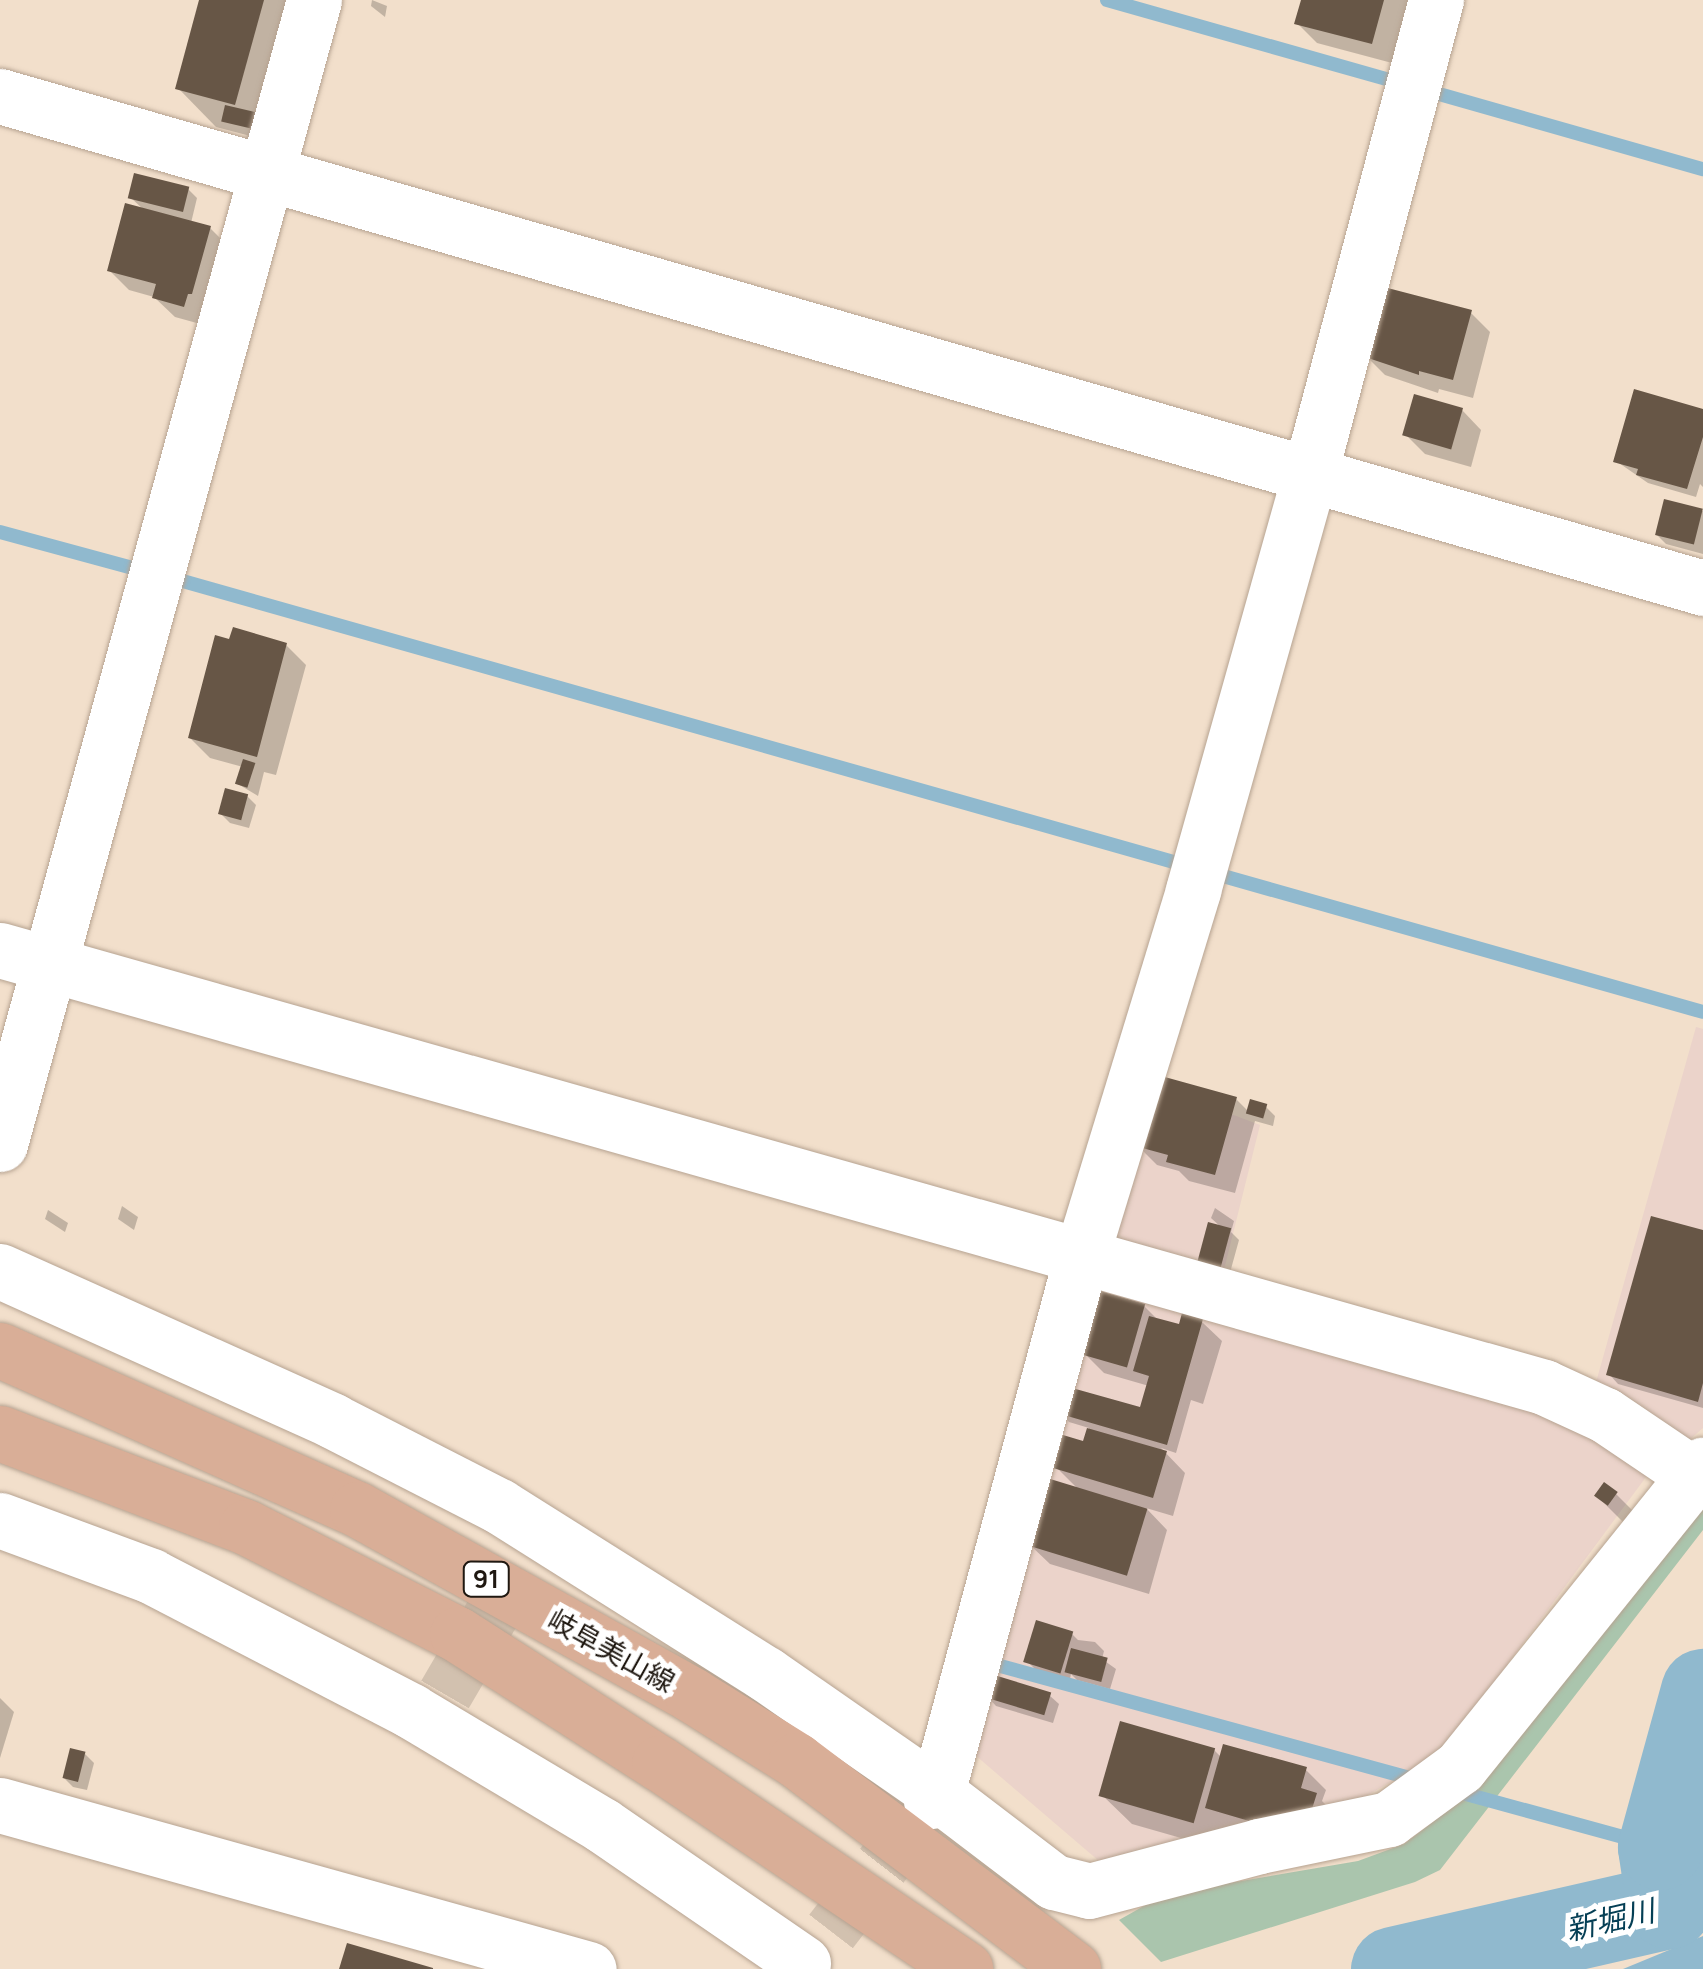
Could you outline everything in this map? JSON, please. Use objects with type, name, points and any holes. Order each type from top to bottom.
[{"type":"main road","name":"岐阜美山線","points":[[0,1350],[357,1509],[479,1575],[781,1750],[1073,1969]]},
{"type":"main road","name":"91","points":[[0,1434],[246,1527],[457,1634],[660,1763],[904,1931],[966,1969]]},
{"type":"street","points":[[0,1144],[314,0]]},
{"type":"street","points":[[934,1797],[1082,1254],[1193,890],[1309,477],[1436,0]]},
{"type":"street","points":[[0,96],[267,170],[1309,477],[1703,588]]},
{"type":"street","points":[[0,950],[1544,1388],[1605,1415],[1701,1474],[1460,1766],[1389,1819],[1259,1846],[1088,1891],[1054,1882],[766,1674],[333,1421],[0,1271]]},
{"type":"street","points":[[0,1520],[151,1576],[437,1708],[602,1825],[809,1954]]},
{"type":"street","points":[[0,1804],[588,1969]]},
{"type":"shaded area","points":[[1696,1027],[1703,1029],[1703,1428],[1646,1477],[1442,1753],[1366,1796],[1106,1867],[968,1749],[1147,1082],[1260,1125],[1222,1278],[1551,1404],[1582,1432]]},
{"type":"green space","points":[[1697,1505],[1703,1508],[1703,1530],[1440,1870],[1415,1882],[1161,1962],[1119,1920],[1165,1894],[1358,1861],[1404,1844],[1442,1815]]},
{"type":"water","points":[[1703,1936],[1703,1969],[1623,1969]]},
{"type":"building","points":[[199,0],[264,0],[235,105],[175,89]]},
{"type":"building","points":[[1301,0],[1384,0],[1372,44],[1294,24]]},
{"type":"building","points":[[225,105],[259,113],[255,129],[221,122]]},
{"type":"building","points":[[134,173],[189,187],[183,212],[128,198]]},
{"type":"building","points":[[125,203],[211,226],[192,294],[188,294],[184,307],[152,298],[156,284],[107,271]]},
{"type":"building","points":[[1380,286],[1472,310],[1453,380],[1419,371],[1419,375],[1362,356]]},
{"type":"building","points":[[1634,389],[1703,409],[1703,437],[1687,489],[1636,475],[1638,469],[1613,462]]},
{"type":"building","points":[[1414,394],[1463,408],[1451,449],[1402,435]]},
{"type":"building","points":[[1664,499],[1703,509],[1694,545],[1655,535]]},
{"type":"building","points":[[233,627],[287,643],[257,757],[188,738],[215,635],[229,639]]},
{"type":"building","points":[[243,759],[255,763],[247,788],[235,784]]},
{"type":"building","points":[[225,788],[248,794],[241,820],[218,814]]},
{"type":"building","points":[[1154,1074],[1237,1097],[1215,1175],[1166,1162],[1168,1155],[1135,1146]]},
{"type":"building","points":[[1250,1099],[1267,1104],[1263,1118],[1246,1113]]},
{"type":"building","points":[[1651,1216],[1703,1230],[1703,1383],[1698,1402],[1606,1375]]},
{"type":"building","points":[[1208,1222],[1231,1228],[1220,1272],[1196,1265]]},
{"type":"building","points":[[1100,1291],[1145,1304],[1127,1367],[1082,1354]]},
{"type":"building","points":[[1182,1313],[1203,1319],[1167,1445],[1057,1413],[1065,1386],[1140,1407],[1149,1376],[1133,1371],[1149,1316],[1179,1324]]},
{"type":"building","points":[[1087,1428],[1167,1451],[1153,1498],[1053,1468],[1063,1435],[1083,1441]]},
{"type":"building","points":[[1047,1478],[1147,1509],[1127,1576],[1027,1545]]},
{"type":"building","points":[[1604,1482],[1618,1492],[1608,1506],[1594,1496]]},
{"type":"building","points":[[1036,1620],[1073,1631],[1060,1673],[1023,1662]]},
{"type":"building","points":[[1071,1648],[1108,1658],[1101,1682],[1065,1672]]},
{"type":"building","points":[[991,1674],[1051,1692],[1044,1715],[984,1697]]},
{"type":"building","points":[[1120,1721],[1215,1748],[1194,1823],[1099,1796]]},
{"type":"building","points":[[1223,1744],[1307,1767],[1301,1788],[1317,1793],[1307,1825],[1276,1829],[1205,1808]]},
{"type":"building","points":[[70,1748],[86,1752],[78,1782],[63,1778]]},
{"type":"building","points":[[347,1943],[433,1968],[433,1969],[339,1969]]},
{"type":"waterway","points":[[1107,0],[1404,84]]},
{"type":"waterway","points":[[1425,90],[1703,169]]},
{"type":"waterway","points":[[0,532],[144,571]]},
{"type":"waterway","points":[[165,576],[1188,866]]},
{"type":"waterway","points":[[1209,872],[1703,1012]]},
{"type":"waterway","points":[[982,1661],[1420,1781]]},
{"type":"waterway","name":"新堀川","points":[[1393,1969],[1669,1906],[1660,1847],[1703,1691]]},
{"type":"waterway","points":[[1455,1791],[1660,1847]]},
{"type":"tunnel","points":[[445,1694],[529,1550]]},
{"type":"tunnel","points":[[831,1931],[929,1804]]}]
